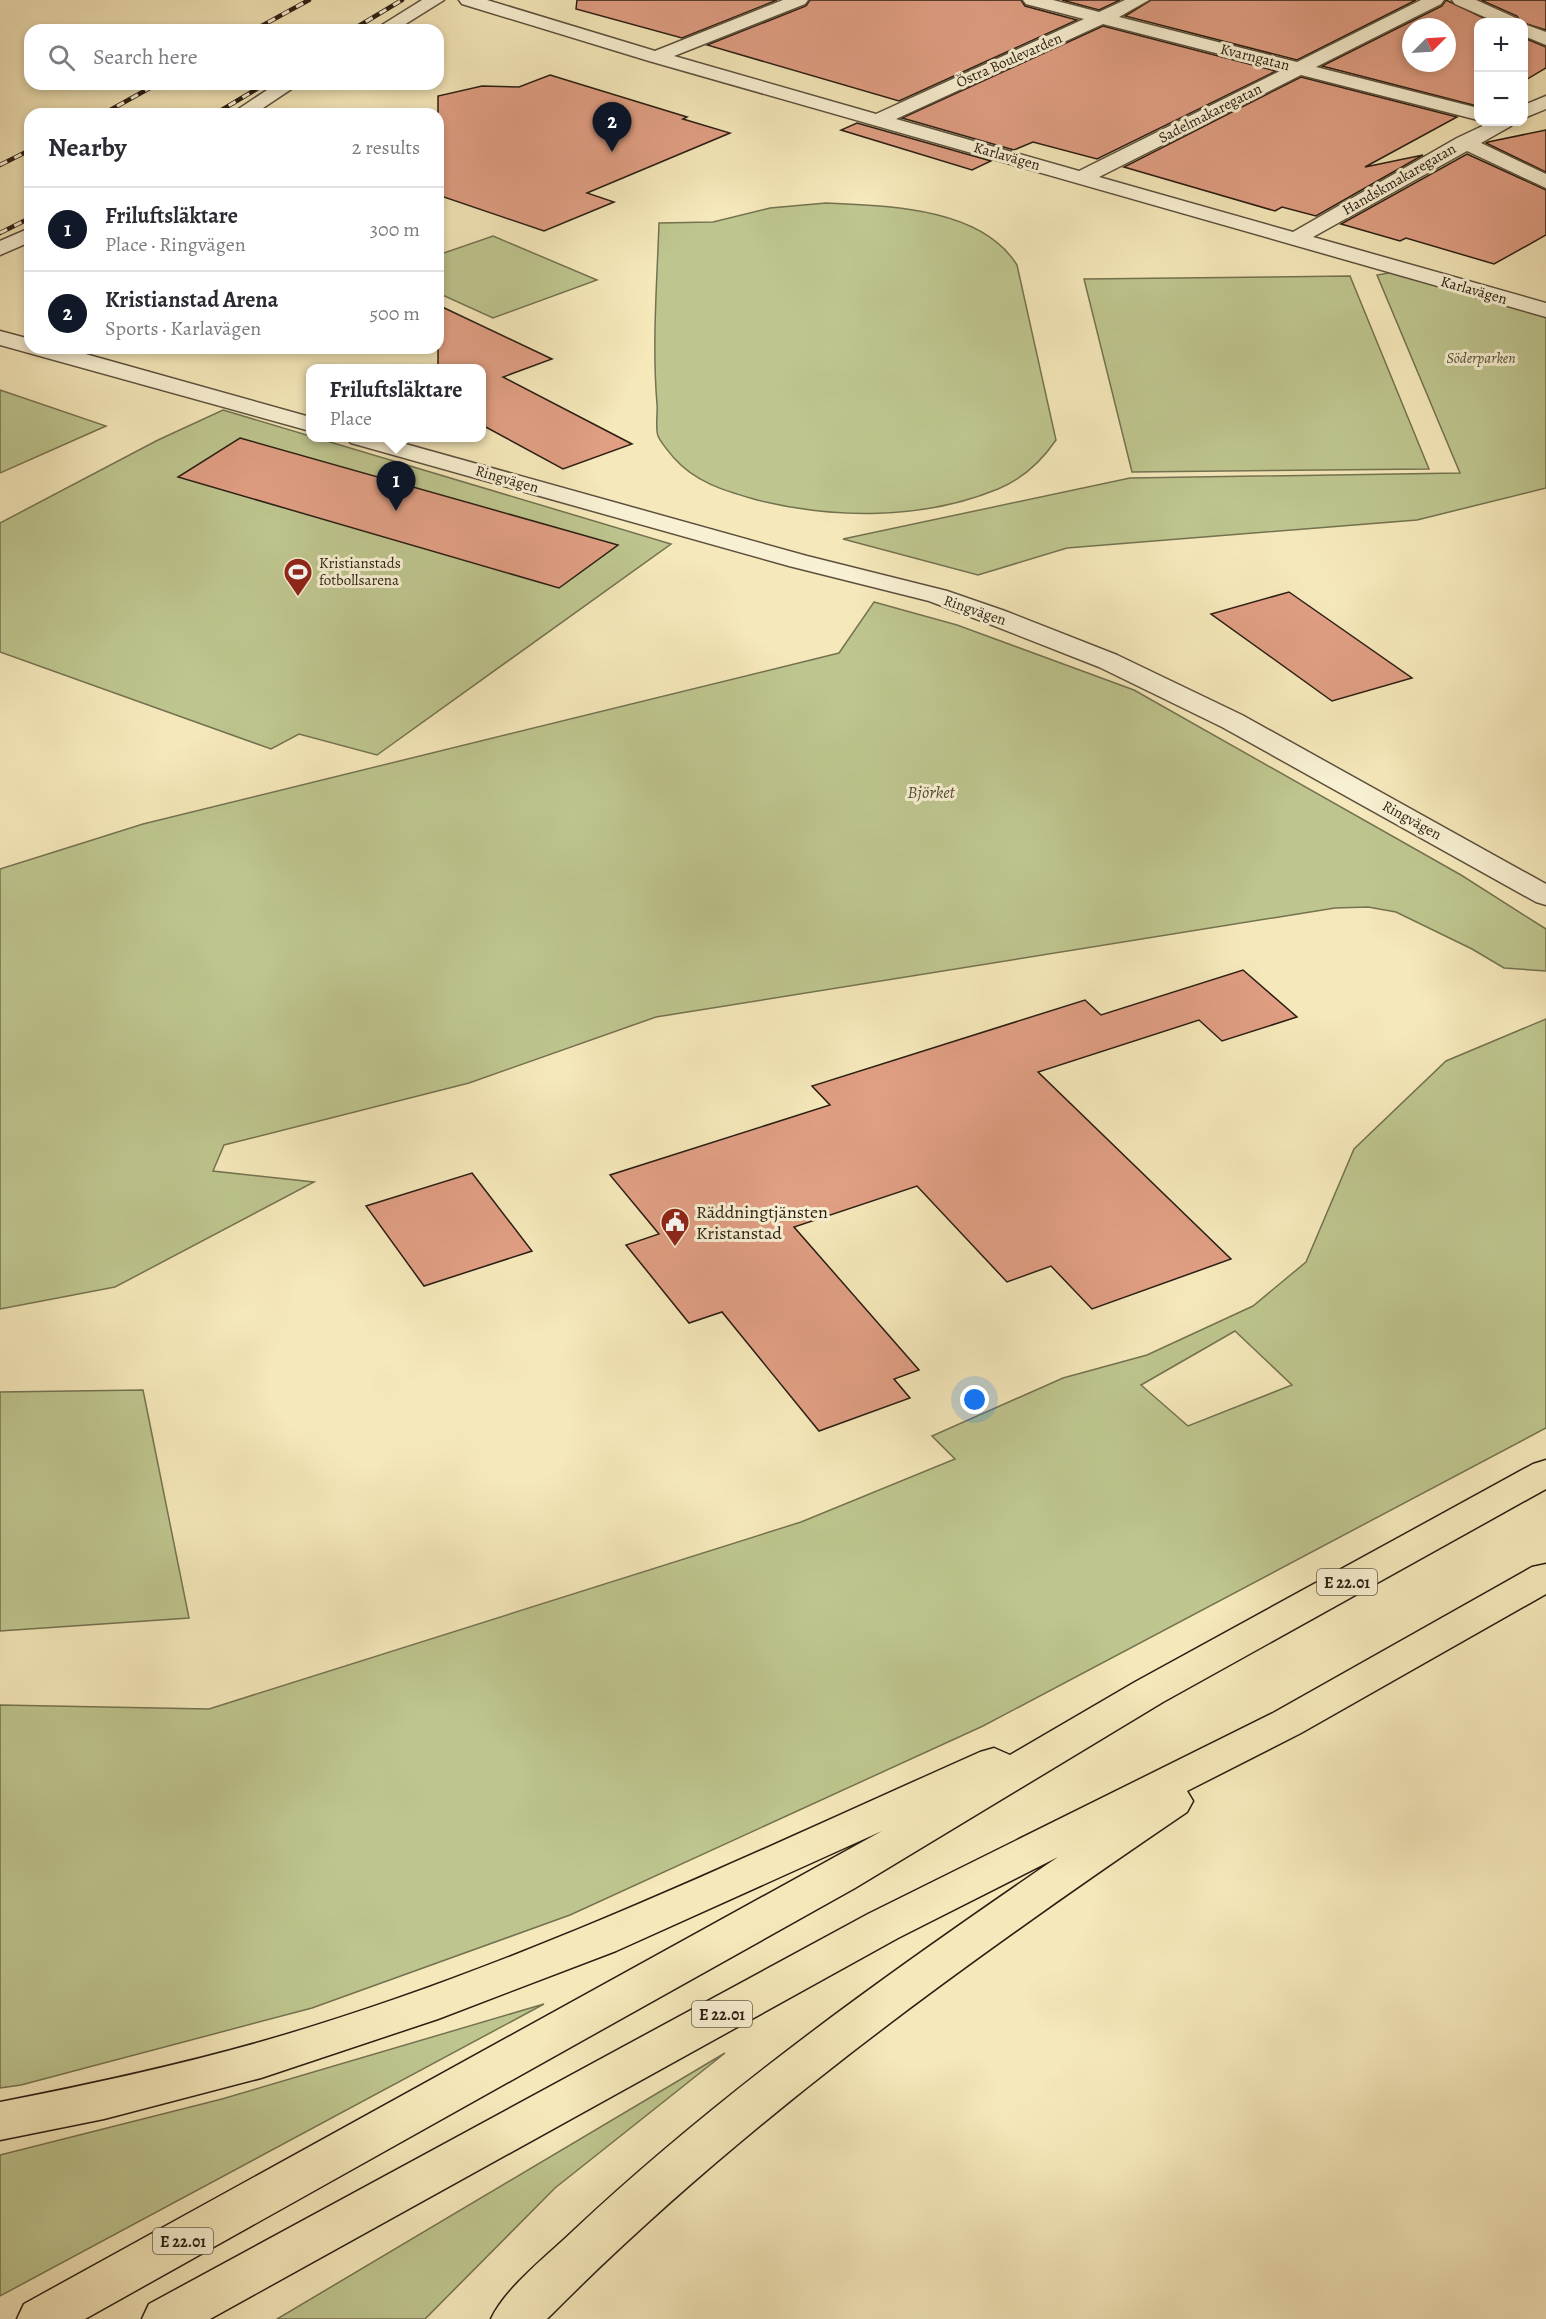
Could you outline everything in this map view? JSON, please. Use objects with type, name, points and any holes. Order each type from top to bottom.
[{"type":"highway","name":"E 22.01","points":[[40,2319],[840,1876],[1149,1692],[1546,1473]]},
{"type":"highway","name":"E 22.01","points":[[166,2319],[883,1926],[1287,1723],[1546,1577]]},
{"type":"highway","points":[[0,2121],[104,2100],[261,2060],[422,2007],[601,1939],[816,1845],[1149,1692]]},
{"type":"highway","points":[[515,2319],[624,2213],[760,2098],[919,1976],[1287,1723]]},
{"type":"street","points":[[393,24],[435,0]]},
{"type":"street","name":"Karlavägen","points":[[468,0],[656,57],[1546,310]]},
{"type":"street","points":[[656,57],[799,0]]},
{"type":"street","name":"Kvarngatan","points":[[1032,0],[1474,113]]},
{"type":"street","name":"Östra Boulevarden","points":[[878,120],[1140,0]]},
{"type":"street","name":"Sadelmakaregatan","points":[[1081,178],[1435,0]]},
{"type":"street","points":[[1461,0],[1501,18]]},
{"type":"street","points":[[1528,31],[1546,39]]},
{"type":"street","points":[[251,108],[280,90]]},
{"type":"street","points":[[1528,110],[1546,102]]},
{"type":"street","name":"Handskmakaregatan","points":[[1295,239],[1496,126]]},
{"type":"street","points":[[1464,142],[1546,182]]},
{"type":"street","points":[[0,249],[24,237]]},
{"type":"street","points":[[0,338],[24,344]]},
{"type":"street","points":[[60,354],[306,423]]},
{"type":"street","name":"Ringvägen","points":[[373,442],[798,561],[938,597],[996,616],[1108,661],[1232,721],[1546,896]]},
{"type":"green space","points":[[826,203],[904,209],[931,213],[957,221],[981,231],[1001,246],[1017,265],[1056,440],[1044,456],[1023,475],[998,489],[940,506],[878,513],[817,511],[757,500],[712,485],[683,467],[663,444],[658,436],[657,428],[655,359],[659,223],[713,222],[770,208]]},
{"type":"green space","points":[[493,236],[597,280],[493,318],[444,296],[444,253]]},
{"type":"green space","name":"Söderparken","points":[[1406,270],[1546,310],[1546,488],[1417,520],[1067,548],[978,575],[843,539],[1130,478],[1460,473],[1377,275]]},
{"type":"green space","points":[[1350,276],[1429,469],[1132,472],[1084,279]]},
{"type":"green space","points":[[0,390],[106,426],[0,473]]},
{"type":"green space","name":"Kristianstads fotbollsarena","points":[[223,410],[306,435],[306,442],[330,442],[671,544],[377,755],[299,734],[271,749],[0,652],[0,523],[158,440]]},
{"type":"green space","name":"Björket","points":[[874,602],[957,625],[1134,690],[1461,875],[1546,929],[1546,971],[1504,968],[1472,949],[1396,912],[1368,907],[1335,908],[656,1017],[469,1083],[224,1145],[213,1171],[314,1182],[115,1287],[0,1309],[0,869],[143,824],[839,653]]},
{"type":"green space","points":[[1546,1019],[1546,1428],[983,1726],[570,1915],[312,2008],[21,2085],[0,2088],[0,1705],[209,1709],[801,1522],[955,1459],[932,1436],[1063,1378],[1147,1355],[1253,1306],[1306,1262],[1354,1149],[1446,1061]],"holes":[[[1235,1331],[1292,1385],[1188,1426],[1141,1385]]]},
{"type":"green space","points":[[143,1390],[189,1618],[0,1631],[0,1392]]},
{"type":"green space","points":[[544,2004],[0,2296],[0,2155],[222,2099]]},
{"type":"green space","points":[[725,2053],[555,2188],[425,2319],[277,2319]]},
{"type":"building","points":[[577,0],[777,0],[682,38],[576,9]]},
{"type":"building","points":[[810,0],[1021,0],[1025,6],[1077,20],[899,101],[707,45],[806,6]]},
{"type":"building","points":[[1062,0],[1120,0],[1099,10]]},
{"type":"building","points":[[1151,0],[1416,0],[1297,60],[1125,16]]},
{"type":"building","points":[[1446,0],[1484,18],[1474,18],[1474,105],[1322,66],[1402,26],[1402,72],[1456,72],[1456,18],[1418,18],[1442,6]]},
{"type":"building","points":[[1481,0],[1546,0],[1546,30],[1528,24],[1528,18],[1517,16]]},
{"type":"building","points":[[1103,26],[1276,71],[1097,159],[1033,142],[1014,150],[902,118]]},
{"type":"building","points":[[1528,40],[1546,47],[1546,68],[1528,79]]},
{"type":"building","points":[[550,75],[687,117],[683,119],[730,133],[587,193],[614,202],[544,231],[444,197],[444,108],[438,108],[438,96],[482,86],[519,87]]},
{"type":"building","points":[[1301,77],[1457,117],[1365,167],[1423,155],[1316,216],[1282,207],[1275,211],[1124,167]]},
{"type":"building","points":[[857,123],[991,161],[972,170],[841,130]]},
{"type":"building","points":[[1546,130],[1546,172],[1486,143],[1488,142]]},
{"type":"building","points":[[1467,154],[1546,190],[1546,235],[1494,264],[1406,238],[1400,241],[1341,224]]},
{"type":"building","points":[[444,308],[552,359],[503,377],[632,444],[563,469],[486,427],[486,364],[438,364],[438,354],[444,354]]},
{"type":"building","points":[[240,438],[618,545],[559,588],[178,477]]},
{"type":"building","points":[[1289,592],[1412,678],[1332,701],[1211,614]]},
{"type":"building","points":[[1243,970],[1297,1017],[1222,1041],[1199,1020],[1038,1072],[1231,1259],[1092,1309],[1051,1266],[1007,1282],[917,1186],[794,1227],[919,1370],[894,1379],[910,1398],[819,1431],[722,1312],[689,1323],[626,1245],[659,1234],[610,1175],[830,1105],[812,1086],[1085,1000],[1101,1015]]},
{"type":"building","points":[[472,1173],[532,1251],[424,1286],[366,1206]]},
{"type":"railway","points":[[265,24],[309,0]]},
{"type":"railway","points":[[362,24],[402,0]]},
{"type":"railway","points":[[114,108],[146,90]]},
{"type":"railway","points":[[225,108],[255,90]]},
{"type":"railway","points":[[0,165],[24,153]]},
{"type":"railway","points":[[0,233],[24,221]]},
{"type":"place","name":"Kristianstad Arena","points":[[612,152]]},
{"type":"place","name":"Friluftsläktare","points":[[396,511]]},
{"type":"place","name":"Kristianstads fotbollsarena","points":[[298,598]]},
{"type":"place","name":"Räddningtjänsten Kristanstad","points":[[675,1248]]}]
